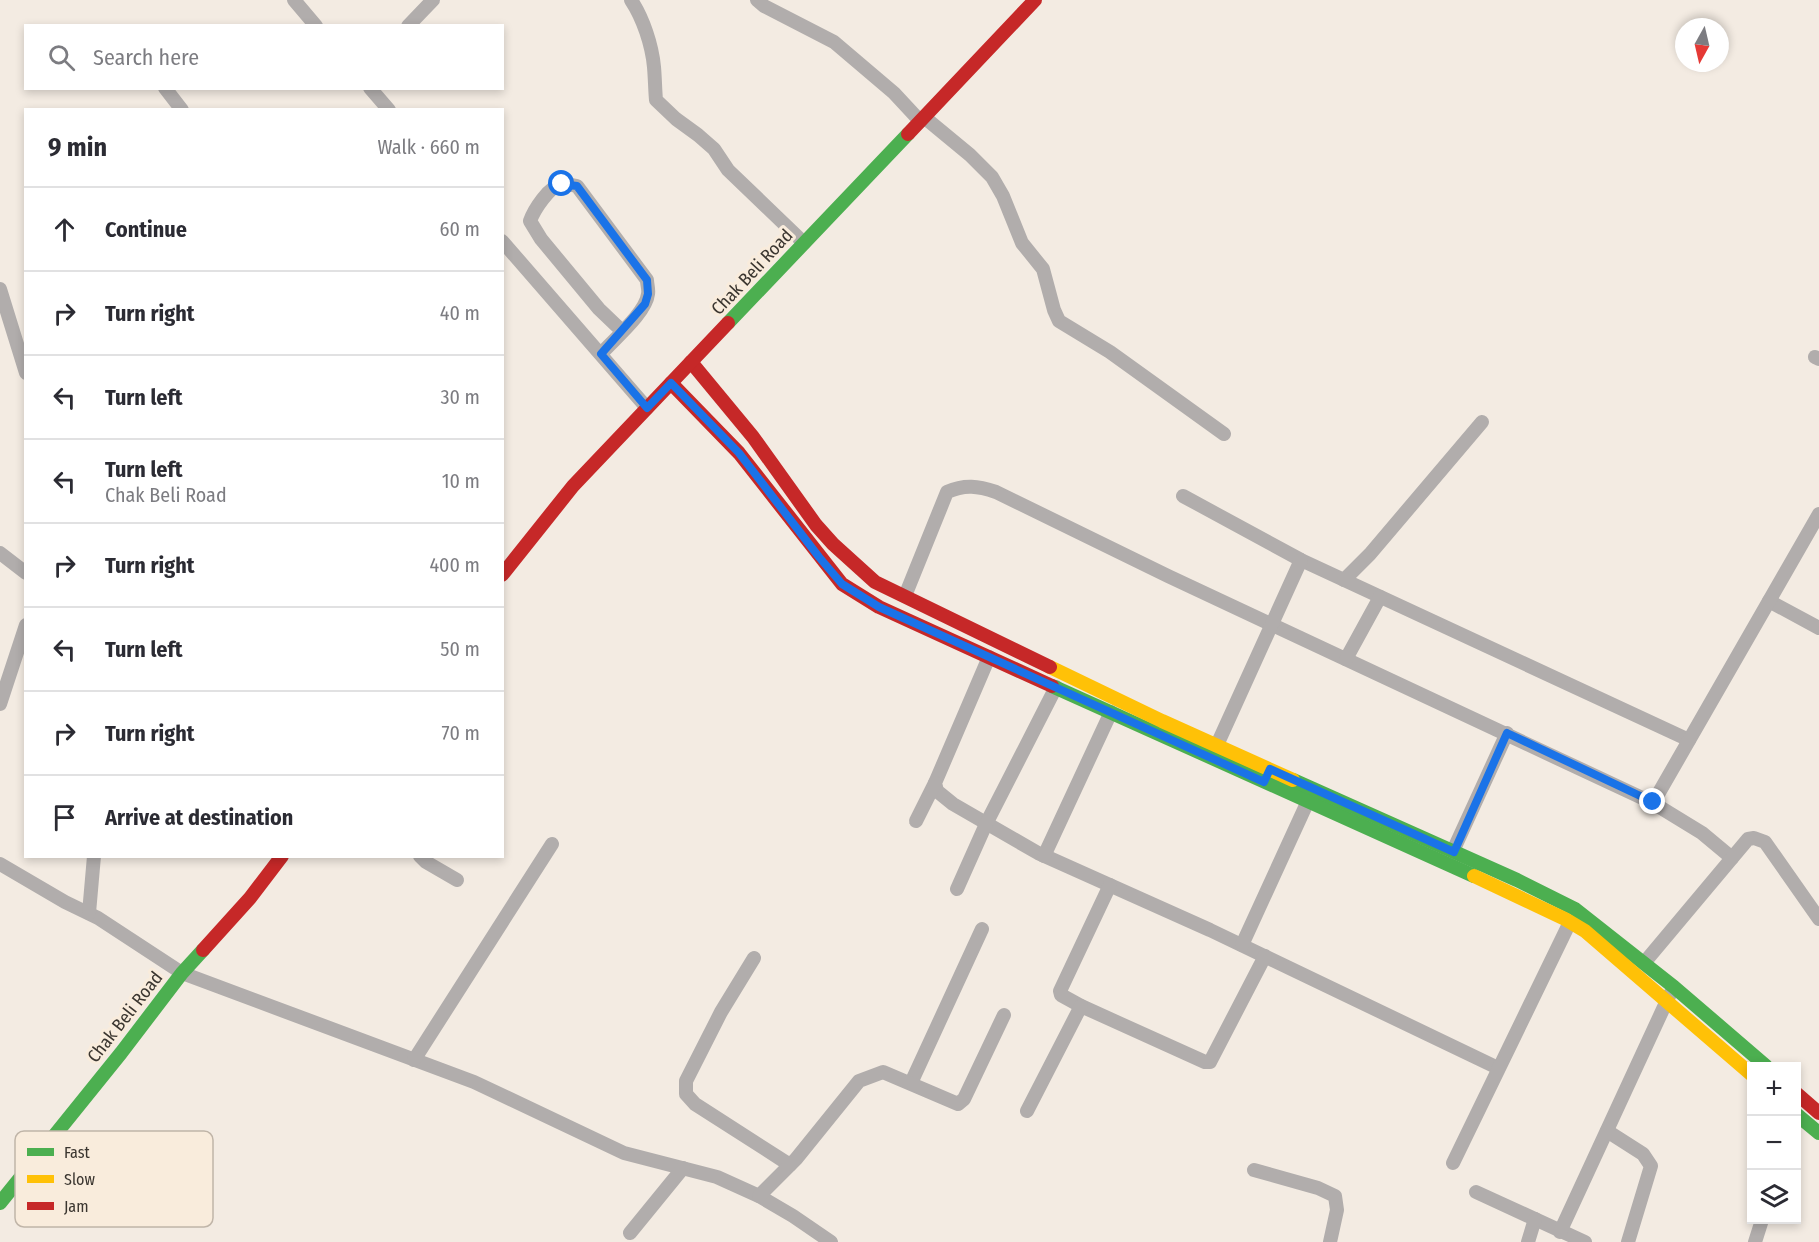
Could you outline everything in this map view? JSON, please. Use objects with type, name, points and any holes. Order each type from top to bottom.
[{"type":"street","points":[[294,0],[314,24]]},
{"type":"street","points":[[410,24],[433,0]]},
{"type":"street","points":[[631,0],[642,23],[654,64],[656,100],[714,149],[728,170],[804,243]]},
{"type":"street","points":[[756,0],[834,42],[922,119],[970,155],[992,177],[1022,243],[1043,269],[1059,321],[1110,352],[1224,434]]},
{"type":"street","name":"Chak Beli Road","points":[[504,572],[573,486],[1035,0]]},
{"type":"street","points":[[167,90],[180,108]]},
{"type":"street","points":[[372,90],[387,108]]},
{"type":"street","points":[[601,354],[622,331],[645,304],[648,294],[647,280],[577,186],[562,184],[556,187],[534,210],[530,221],[541,239],[599,309],[622,331]]},
{"type":"street","points":[[504,243],[647,408]]},
{"type":"street","points":[[0,289],[24,367]]},
{"type":"street","points":[[691,362],[753,437],[822,532],[875,582],[1217,746],[1308,801],[1414,847],[1570,922],[1607,948],[1747,1071]]},
{"type":"street","points":[[671,383],[739,453],[842,584],[879,607],[1111,712],[1454,852],[1575,909],[1674,987],[1761,1062]]},
{"type":"street","points":[[1344,580],[1370,554],[1482,422]]},
{"type":"street","points":[[905,596],[947,492],[958,487],[979,486],[1653,802],[1702,833],[1732,858]]},
{"type":"street","points":[[1183,496],[1301,560],[1689,740]]},
{"type":"street","points":[[1653,802],[1819,513]]},
{"type":"street","points":[[0,553],[24,571]]},
{"type":"street","points":[[1217,746],[1301,560]]},
{"type":"street","points":[[1346,659],[1380,597]]},
{"type":"street","points":[[1769,601],[1819,628]]},
{"type":"street","points":[[0,704],[24,631]]},
{"type":"street","points":[[916,821],[935,783],[989,657]]},
{"type":"street","points":[[957,889],[986,824],[1056,687]]},
{"type":"street","points":[[1044,856],[1111,712]]},
{"type":"street","points":[[1454,852],[1507,733]]},
{"type":"street","points":[[935,783],[937,791],[952,804],[1044,856],[1242,945],[1498,1068]]},
{"type":"street","points":[[1242,945],[1308,801]]},
{"type":"street","points":[[1644,963],[1748,839],[1754,838],[1765,842],[1819,919]]},
{"type":"street","points":[[414,1060],[552,844]]},
{"type":"street","points":[[89,914],[94,858]]},
{"type":"street","name":"Chak Beli Road","points":[[58,1131],[182,973],[250,898],[280,858]]},
{"type":"street","points":[[422,858],[457,880]]},
{"type":"street","points":[[0,864],[89,914],[182,973],[474,1082],[624,1153],[717,1177],[759,1196],[794,1216],[831,1242]]},
{"type":"street","points":[[1110,885],[1060,991],[1061,995],[1081,1006],[1205,1062],[1210,1062],[1265,956]]},
{"type":"street","points":[[1454,1162],[1570,922]]},
{"type":"street","points":[[910,1083],[982,929]]},
{"type":"street","points":[[754,958],[721,1012],[686,1081],[686,1094],[695,1104],[790,1165]]},
{"type":"street","points":[[1560,1232],[1674,987]]},
{"type":"street","points":[[1027,1111],[1081,1006]]},
{"type":"street","points":[[759,1196],[790,1165],[859,1081],[883,1072],[958,1104],[964,1099],[1004,1015]]},
{"type":"street","points":[[1801,1097],[1819,1113]]},
{"type":"street","points":[[1799,1116],[1819,1133]]},
{"type":"street","points":[[1607,1131],[1643,1154],[1651,1166],[1628,1242]]},
{"type":"street","points":[[630,1233],[683,1168]]},
{"type":"street","points":[[1254,1170],[1318,1188],[1335,1197],[1337,1210],[1330,1242]]},
{"type":"street","name":"Chak Beli Road","points":[[0,1203],[15,1184]]},
{"type":"street","points":[[1476,1192],[1585,1242]]},
{"type":"street","points":[[1528,1242],[1534,1219]]},
{"type":"street","points":[[1755,1242],[1761,1224]]},
{"type":"traffic: fast","points":[[728,323],[908,134]]},
{"type":"traffic: fast","points":[[1052,686],[1474,876]]},
{"type":"traffic: fast","points":[[1293,780],[1517,880],[1575,909],[1674,987],[1761,1062]]},
{"type":"traffic: fast","points":[[58,1131],[182,973],[203,950]]},
{"type":"traffic: fast","points":[[1798,1116],[1819,1133]]},
{"type":"traffic: fast","points":[[0,1203],[15,1184]]},
{"type":"traffic: slow","points":[[1050,667],[1293,780]]},
{"type":"traffic: slow","points":[[1474,876],[1565,919],[1585,931],[1747,1071]]},
{"type":"traffic: jam","points":[[908,134],[1035,0]]},
{"type":"traffic: jam","points":[[504,572],[573,486],[728,323]]},
{"type":"traffic: jam","points":[[691,362],[753,437],[816,525],[833,544],[875,582],[1050,667]]},
{"type":"traffic: jam","points":[[671,383],[739,453],[842,584],[879,607],[1052,686]]},
{"type":"traffic: jam","points":[[203,950],[250,898],[280,858]]},
{"type":"traffic: jam","points":[[1801,1097],[1819,1113]]},
{"type":"route","points":[[562,184],[577,186],[647,280],[648,294],[645,304],[601,354],[647,408],[671,383],[739,453],[842,584],[879,607],[1264,782],[1270,769],[1454,852],[1507,733],[1653,802]]}]
